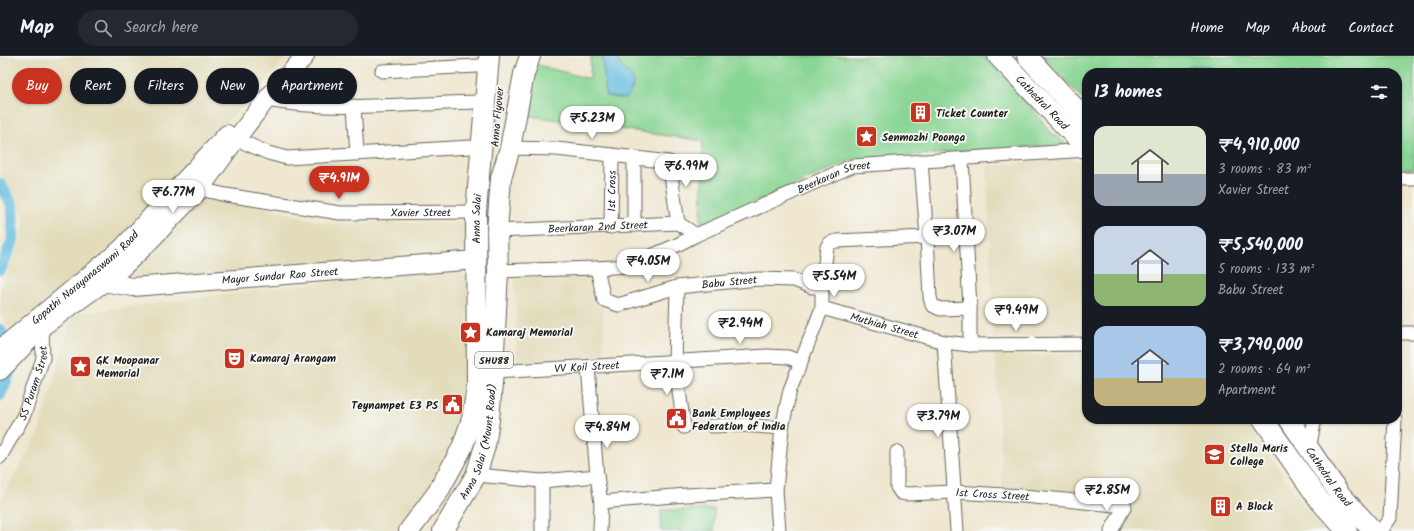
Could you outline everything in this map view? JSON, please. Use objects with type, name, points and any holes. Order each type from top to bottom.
[{"type":"main road","name":"Gopathi Narayanaswami Road","points":[[0,349],[22,339],[85,278],[126,244],[215,148],[291,56]]},
{"type":"main road","points":[[0,371],[22,339],[42,327],[105,283],[138,253],[200,189],[266,100],[305,56]]},
{"type":"main road","name":"Anna Flyover","points":[[488,153],[502,56]]},
{"type":"main road","points":[[488,153],[524,74],[530,56]]},
{"type":"main road","name":"Cathedral Road","points":[[998,56],[1082,145]]},
{"type":"main road","name":"Cathedral Road","points":[[1027,56],[1082,116]]},
{"type":"main road","points":[[481,59],[474,102],[488,153]]},
{"type":"main road","name":"Anna Flyover","points":[[481,59],[488,153]]},
{"type":"main road","name":"Anna Salai","points":[[476,260],[476,212],[479,176],[469,158],[488,153]]},
{"type":"main road","name":"Anna Salai (Mount Road)","points":[[443,531],[476,475],[485,446],[489,420],[493,372],[498,271],[497,231],[501,178],[488,153]]},
{"type":"main road","name":"Mayor Sundar Rao Street","points":[[85,278],[105,283],[133,287],[476,260]]},
{"type":"main road","name":"Anna Salai (Mount Road)","points":[[409,531],[438,492],[462,448],[472,419],[477,387],[476,260]]},
{"type":"main road","name":"Cathedral Road","points":[[1266,424],[1320,501],[1347,531]]},
{"type":"main road","name":"Cathedral Road","points":[[1292,424],[1339,493],[1373,531]]},
{"type":"street","points":[[382,71],[481,59]]},
{"type":"street","points":[[266,100],[288,104],[319,106],[474,102]]},
{"type":"street","points":[[354,106],[357,154]]},
{"type":"street","points":[[236,139],[268,153],[288,158],[357,154],[488,153],[556,150],[612,154],[669,162],[678,223],[696,235]]},
{"type":"street","name":"Beerkaran Street","points":[[597,268],[628,266],[852,166],[1082,150]]},
{"type":"street","name":"1st Cross","points":[[611,227],[612,154]]},
{"type":"street","points":[[634,158],[634,225]]},
{"type":"street","points":[[962,159],[970,308],[970,345]]},
{"type":"street","points":[[921,161],[930,297],[932,305],[940,309],[970,308]]},
{"type":"street","points":[[1402,179],[1414,179]]},
{"type":"street","name":"Xavier Street","points":[[200,189],[226,195],[340,213],[476,212]]},
{"type":"street","name":"Beerkaran 2nd Street","points":[[497,231],[678,223]]},
{"type":"street","points":[[779,531],[776,490],[782,428],[790,390],[822,308],[822,287],[827,247],[830,243],[836,241],[927,237]]},
{"type":"street","points":[[498,271],[597,268]]},
{"type":"street","name":"Babu Street","points":[[597,268],[604,300],[618,306],[677,287],[758,279],[794,280],[812,287],[822,287]]},
{"type":"street","points":[[677,287],[675,362],[684,427]]},
{"type":"street","name":"Muthiah Street","points":[[822,308],[944,342],[970,345],[1082,344]]},
{"type":"street","name":"SS Puram Street","points":[[0,457],[24,416],[43,358],[42,327]]},
{"type":"street","points":[[1402,333],[1414,334]]},
{"type":"street","points":[[944,342],[957,531]]},
{"type":"street","name":"VV Koil Street","points":[[493,372],[767,356],[788,357],[800,362]]},
{"type":"street","points":[[588,366],[597,476],[602,502],[600,531]]},
{"type":"street","points":[[1309,449],[1314,424]]},
{"type":"street","points":[[1381,531],[1390,518],[1395,424]]},
{"type":"street","points":[[712,426],[741,425],[782,428]]},
{"type":"street","name":"1st Cross Street","points":[[897,452],[897,487],[901,493],[954,492],[1024,496],[1125,506],[1111,531]]},
{"type":"street","points":[[476,475],[542,481],[597,476]]},
{"type":"street","points":[[542,481],[542,531]]},
{"type":"street","points":[[602,502],[686,495],[776,490]]},
{"type":"shaded area","points":[[0,56],[288,56],[278,68],[267,68],[267,80],[259,89],[259,68],[206,68],[206,104],[245,104],[190,157],[116,242],[10,331],[0,312],[0,291],[20,242],[25,218],[0,173]]},
{"type":"shaded area","points":[[1072,158],[1082,163],[1082,334],[993,337],[987,166]]},
{"type":"shaded area","points":[[208,193],[326,223],[466,223],[467,249],[457,254],[133,281],[128,275],[199,196]]},
{"type":"shaded area","points":[[460,272],[468,279],[467,393],[464,439],[399,531],[0,531],[0,500],[38,435],[73,314],[388,274]]},
{"type":"shaded area","points":[[590,275],[603,305],[604,356],[517,363],[515,278]]},
{"type":"shaded area","points":[[995,352],[1041,355],[1082,352],[1082,424],[1179,424],[1149,467],[1180,424],[1249,424],[1303,506],[1327,531],[1115,531],[1131,492],[1003,491]]},
{"type":"green space","name":"Senmozhi Poonga","points":[[591,56],[984,56],[1022,95],[1051,133],[1067,144],[852,160],[701,225],[703,141],[524,115],[534,64],[590,79]]},
{"type":"green space","points":[[1043,56],[1414,56],[1414,169],[1402,169],[1402,68],[1082,68],[1082,99]]},
{"type":"green space","points":[[714,509],[714,531],[661,531],[661,510]]},
{"type":"water","points":[[602,56],[618,56],[620,65],[632,78],[632,89],[626,98],[606,96]]},
{"type":"water","points":[[1201,65],[1212,68],[1187,68]]},
{"type":"waterway","points":[[0,184],[12,205],[13,240],[0,270]]},
{"type":"waterway","points":[[0,330],[15,359],[0,395]]},
{"type":"place","name":"Ticket Counter","points":[[921,113]]},
{"type":"place","name":"Senmozhi Poonga","points":[[866,137]]},
{"type":"place","name":"Kamaraj Memorial","points":[[471,332]]},
{"type":"place","name":"Kamaraj Arangam","points":[[234,358]]},
{"type":"place","name":"GK Moopanar Memorial","points":[[81,366]]},
{"type":"place","name":"Teynampet E3 PS","points":[[453,405]]},
{"type":"place","name":"Bank Employees Federation of India","points":[[677,419]]},
{"type":"place","name":"Stella Maris College","points":[[1214,454]]},
{"type":"place","name":"A Block","points":[[1221,506]]}]
